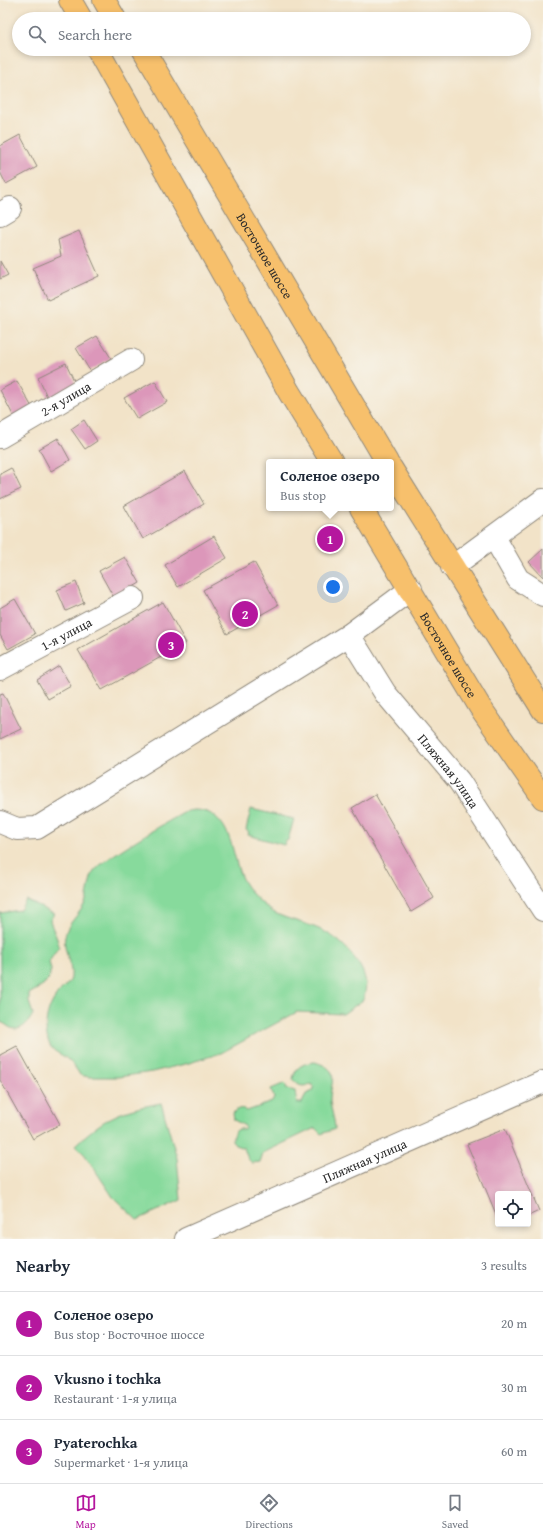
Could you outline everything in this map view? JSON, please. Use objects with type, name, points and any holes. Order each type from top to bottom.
[{"type":"highway","points":[[70,0],[77,12]]},
{"type":"highway","points":[[76,0],[82,12]]},
{"type":"highway","points":[[104,0],[111,12]]},
{"type":"highway","points":[[115,0],[122,12]]},
{"type":"highway","points":[[101,56],[289,392],[330,459]]},
{"type":"highway","points":[[137,56],[147,71],[165,88]]},
{"type":"highway","name":"Восточное шоссе","points":[[147,56],[385,459]]},
{"type":"highway","points":[[394,473],[543,710]]},
{"type":"highway","name":"Восточное шоссе","points":[[363,511],[480,707],[543,798]]},
{"type":"street","name":"2-я улица","points":[[0,437],[131,360]]},
{"type":"street","points":[[452,567],[543,500]]},
{"type":"street","points":[[494,536],[518,579],[543,596]]},
{"type":"street","points":[[0,822],[17,829],[37,828],[349,635],[410,589]]},
{"type":"street","name":"1-я улица","points":[[0,669],[133,598]]},
{"type":"street","name":"Пляжная улица","points":[[349,635],[385,693],[459,781],[543,910]]},
{"type":"street","name":"Пляжная улица","points":[[186,1239],[543,1082]]},
{"type":"green space","points":[[251,809],[294,819],[288,840],[284,845],[248,835],[249,832],[246,830]]},
{"type":"green space","points":[[194,810],[206,812],[215,816],[222,824],[231,843],[240,874],[244,882],[250,891],[261,902],[281,916],[327,933],[339,941],[349,951],[361,967],[364,976],[366,985],[363,1000],[343,1014],[297,1012],[221,1053],[189,1063],[152,1072],[118,1077],[89,1077],[80,1075],[74,1066],[64,1056],[56,1052],[50,1046],[46,1029],[47,1016],[52,1002],[71,978],[64,941],[66,932],[84,905],[91,877],[99,866],[122,849],[152,831],[187,811]]},
{"type":"green space","points":[[26,900],[54,914],[50,920],[59,946],[49,962],[51,970],[48,980],[42,986],[29,994],[29,1002],[33,1014],[26,1024],[20,1028],[13,1029],[0,1022],[0,913],[20,910]]},
{"type":"green space","points":[[315,1062],[323,1065],[332,1073],[333,1077],[330,1101],[335,1129],[321,1134],[315,1128],[263,1153],[260,1162],[252,1163],[248,1159],[244,1148],[235,1145],[232,1140],[235,1132],[239,1129],[244,1129],[245,1126],[234,1120],[233,1113],[240,1109],[247,1111],[272,1102],[274,1098],[271,1089],[285,1083],[287,1089],[295,1091],[297,1103],[302,1103],[306,1094],[313,1091],[314,1087],[311,1084],[303,1086],[297,1084],[293,1079],[294,1075],[300,1066]]},
{"type":"green space","points":[[161,1103],[177,1158],[181,1200],[137,1220],[113,1197],[85,1155],[75,1145],[96,1127],[114,1116],[134,1109]]},
{"type":"building","points":[[20,135],[37,167],[6,184],[0,172],[0,146]]},
{"type":"building","points":[[79,231],[99,276],[48,300],[33,268],[61,256],[58,240]]},
{"type":"building","points":[[0,261],[8,275],[0,279]]},
{"type":"building","points":[[97,336],[111,358],[90,371],[76,348]]},
{"type":"building","points":[[66,363],[76,385],[48,399],[38,377]]},
{"type":"building","points":[[17,381],[33,409],[15,419],[0,390]]},
{"type":"building","points":[[155,381],[167,402],[137,419],[124,398]]},
{"type":"building","points":[[84,420],[97,441],[85,449],[71,429]]},
{"type":"building","points":[[58,438],[70,460],[51,471],[39,449]]},
{"type":"building","points":[[11,468],[21,489],[0,499],[0,474]]},
{"type":"building","points":[[185,471],[204,504],[143,539],[124,506]]},
{"type":"building","points":[[214,536],[227,558],[178,587],[165,565]]},
{"type":"building","points":[[543,549],[543,577],[529,562]]},
{"type":"building","points":[[125,557],[140,583],[114,598],[99,571]]},
{"type":"building","points":[[254,562],[278,605],[227,634],[203,590]]},
{"type":"building","points":[[76,582],[84,603],[66,611],[57,590]]},
{"type":"building","points":[[15,599],[35,634],[8,649],[0,635],[0,608]]},
{"type":"building","points":[[163,602],[186,643],[102,690],[78,650]]},
{"type":"building","points":[[59,666],[71,686],[48,699],[37,680]]},
{"type":"building","points":[[3,693],[21,729],[0,739],[0,694]]},
{"type":"building","points":[[375,794],[434,898],[411,912],[352,808]]},
{"type":"building","points":[[17,1046],[60,1124],[33,1139],[0,1080],[0,1055]]},
{"type":"building","points":[[505,1129],[531,1191],[495,1191],[495,1212],[467,1144]]},
{"type":"building","points":[[531,1192],[539,1211],[531,1215]]},
{"type":"place","name":"Соленое озеро","points":[[330,539]]},
{"type":"place","name":"Vkusno i tochka","points":[[245,614]]},
{"type":"place","name":"Pyaterochka","points":[[171,645]]}]
